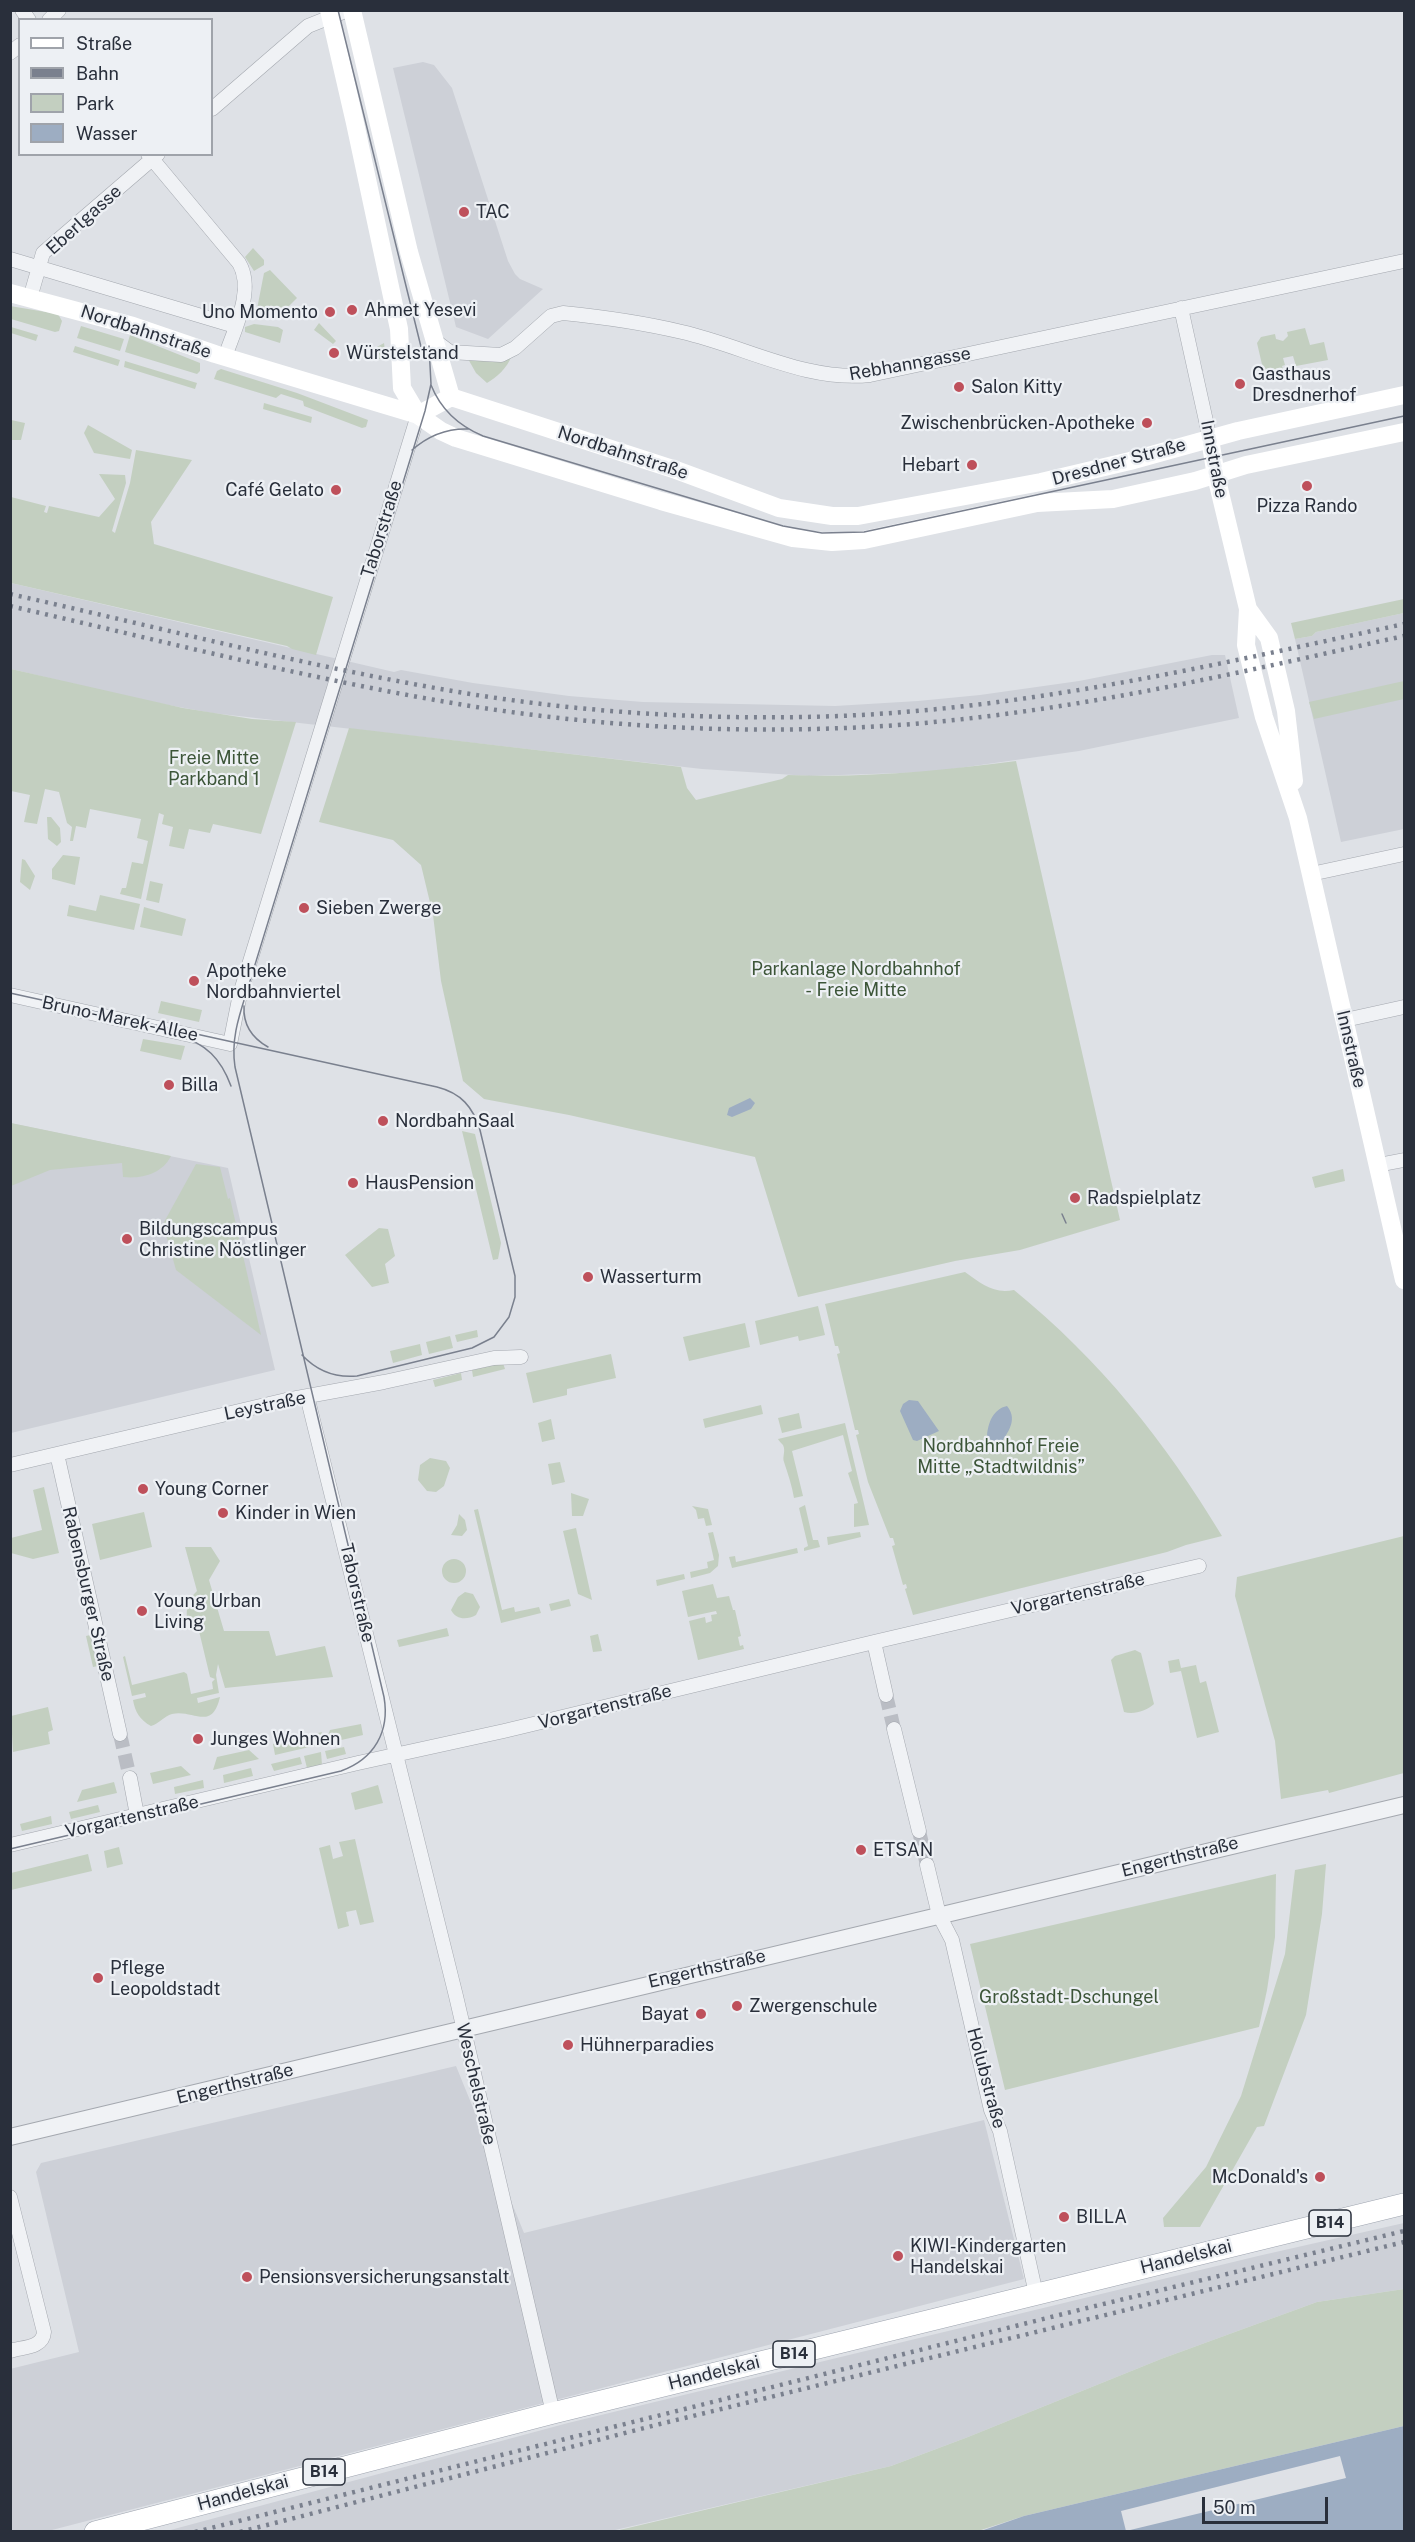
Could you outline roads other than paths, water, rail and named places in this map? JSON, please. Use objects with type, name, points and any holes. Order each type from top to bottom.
[{"type":"main road","points":[[340,12],[379,116],[409,252],[450,397],[418,415],[402,388],[399,329],[340,12]]},
{"type":"main road","name":"Nordbahnstraße","points":[[10,293],[133,326],[225,357],[418,415],[441,432],[456,438],[632,492],[793,538],[832,542]]},
{"type":"main road","name":"Dresdner Straße","points":[[832,516],[858,516],[1030,484],[1248,428],[1404,395]]},
{"type":"main road","name":"Nordbahnstraße","points":[[450,397],[676,470],[779,508],[832,516]]},
{"type":"main road","name":"Dresdner Straße","points":[[832,542],[864,540],[1037,503],[1113,499],[1216,476],[1246,465],[1404,432]]},
{"type":"main road","name":"Innstraße","points":[[1210,439],[1216,476],[1248,609],[1246,645],[1264,717],[1298,818],[1404,1280]]},
{"type":"main road","name":"Handelskai","points":[[94,2532],[553,2413],[1404,2204]]},
{"type":"street","points":[[213,108],[308,26],[340,12]]},
{"type":"street","points":[[153,156],[243,270],[246,286],[225,357]]},
{"type":"street","name":"Eberlgasse","points":[[30,298],[44,253],[153,156]]},
{"type":"street","name":"Nordbahnstraße","points":[[10,259],[235,326]]},
{"type":"street","name":"Rebhanngasse","points":[[434,340],[450,351],[501,355],[515,348],[551,316],[563,313],[682,332],[819,373],[850,377],[1404,261]]},
{"type":"street","name":"Innstraße","points":[[1181,308],[1210,439]]},
{"type":"street","name":"Taborstraße","points":[[230,1044],[240,994],[418,415]]},
{"type":"street","points":[[1311,874],[1404,854]]},
{"type":"street","name":"Bruno-Marek-Allee","points":[[10,995],[230,1044]]},
{"type":"street","points":[[1345,1020],[1404,1007]]},
{"type":"street","points":[[1378,1165],[1404,1160]]},
{"type":"street","name":"Leystraße","points":[[10,1465],[308,1396],[494,1358],[521,1356]]},
{"type":"street","name":"Taborstraße","points":[[308,1396],[397,1756]]},
{"type":"street","name":"Rabensburger Straße","points":[[57,1454],[120,1734]]},
{"type":"street","name":"Vorgartenstraße","points":[[10,1845],[1199,1566]]},
{"type":"street","points":[[874,1642],[886,1695]]},
{"type":"street","points":[[894,1729],[919,1831]]},
{"type":"street","name":"Weschelstraße","points":[[397,1756],[553,2413]]},
{"type":"street","points":[[130,1778],[137,1815]]},
{"type":"street","name":"Engerthstraße","points":[[10,2137],[1404,1805]]},
{"type":"street","name":"Holubstraße","points":[[927,1865],[939,1915],[952,1940],[991,2110],[1000,2131],[1036,2294]]},
{"type":"street","points":[[10,2198],[44,2331],[38,2344],[10,2351]]},
{"type":"water","points":[[750,1098],[755,1103],[751,1109],[732,1117],[727,1115],[729,1108]]},
{"type":"water","points":[[909,1400],[918,1401],[939,1431],[917,1441],[913,1440],[900,1411],[903,1404]]},
{"type":"water","points":[[1007,1406],[1012,1415],[1010,1428],[1002,1441],[990,1441],[987,1436],[992,1417],[998,1410]]},
{"type":"water","points":[[1404,2426],[1404,2531],[978,2532],[1024,2516]]},
{"type":"tunnel","points":[[886,1695],[894,1729]]},
{"type":"tunnel","points":[[120,1734],[130,1778]]},
{"type":"tunnel","points":[[919,1831],[927,1865]]},
{"type":"tram line","points":[[338,10],[424,359]]},
{"type":"tram line","points":[[10,1849],[341,1771],[353,1766],[371,1752],[382,1733],[384,1697],[235,1067],[234,1048],[240,1012],[425,411],[431,384],[429,346]]},
{"type":"tram line","points":[[431,385],[440,402],[452,416],[483,436],[783,526],[822,533],[864,532],[1404,416]]},
{"type":"tram line","points":[[412,450],[425,440],[439,434],[469,429]]},
{"type":"tram line","points":[[10,993],[437,1087],[453,1093],[470,1108],[480,1130],[515,1276],[515,1297],[509,1317],[494,1337],[472,1348],[357,1376],[342,1376],[327,1372],[302,1355]]},
{"type":"tram line","points":[[244,1006],[247,1025],[257,1039],[268,1047]]},
{"type":"tram line","points":[[178,1036],[197,1043],[211,1054],[217,1060],[231,1086]]},
{"type":"tram line","points":[[1062,1214],[1066,1223]]},
{"type":"railway","points":[[10,594],[305,662],[423,686],[562,706],[722,717],[879,714],[1030,698],[1180,672],[1404,624]]},
{"type":"railway","points":[[10,606],[246,661],[423,698],[483,708],[618,724],[754,730],[915,724],[1056,707],[1265,667],[1404,636]]},
{"type":"railway","points":[[195,2532],[1087,2308],[1404,2231]]},
{"type":"railway","points":[[240,2532],[660,2424],[1404,2242]]},
{"type":"place","name":"TAC","points":[[464,212]]},
{"type":"place","name":"Ahmet Yesevi","points":[[352,310]]},
{"type":"place","name":"Uno Momento","points":[[330,312]]},
{"type":"place","name":"Würstelstand","points":[[334,353]]},
{"type":"place","name":"Gasthaus Dresdnerhof","points":[[1240,384]]},
{"type":"place","name":"Salon Kitty","points":[[959,387]]},
{"type":"place","name":"Zwischenbrücken-Apotheke","points":[[1147,423]]},
{"type":"place","name":"Hebart","points":[[972,465]]},
{"type":"place","name":"Pizza Rando","points":[[1307,486]]},
{"type":"place","name":"Café Gelato","points":[[336,490]]},
{"type":"place","name":"Sieben Zwerge","points":[[304,908]]},
{"type":"place","name":"Apotheke Nordbahnviertel","points":[[194,981]]},
{"type":"place","name":"Billa","points":[[169,1085]]},
{"type":"place","name":"NordbahnSaal","points":[[383,1121]]},
{"type":"place","name":"HausPension","points":[[353,1183]]},
{"type":"place","name":"Radspielplatz","points":[[1075,1198]]},
{"type":"place","name":"Bildungscampus Christine Nöstlinger","points":[[127,1239]]},
{"type":"place","name":"Wasserturm","points":[[588,1277]]},
{"type":"place","name":"Young Corner","points":[[143,1489]]},
{"type":"place","name":"Kinder in Wien","points":[[223,1513]]},
{"type":"place","name":"Young Urban Living","points":[[142,1611]]},
{"type":"place","name":"Junges Wohnen","points":[[198,1739]]},
{"type":"place","name":"ETSAN","points":[[861,1850]]},
{"type":"place","name":"Pflege Leopoldstadt","points":[[98,1978]]},
{"type":"place","name":"Zwergenschule","points":[[737,2006]]},
{"type":"place","name":"Bayat","points":[[701,2014]]},
{"type":"place","name":"Hühnerparadies","points":[[568,2045]]},
{"type":"place","name":"McDonald's","points":[[1320,2177]]},
{"type":"place","name":"BILLA","points":[[1064,2217]]},
{"type":"place","name":"KIWI-Kindergarten Handelskai","points":[[898,2256]]},
{"type":"place","name":"Pensionsversicherungsanstalt","points":[[247,2277]]},
{"type":"park label","name":"Freie Mitte Parkband 1","points":[[214,768]]},
{"type":"park label","name":"Parkanlage Nordbahnhof - Freie Mitte","points":[[856,979]]},
{"type":"park label","name":"Nordbahnhof Freie Mitte „Stadtwildnis”","points":[[1001,1456]]},
{"type":"park label","name":"Großstadt-Dschungel","points":[[1069,1997]]}]
